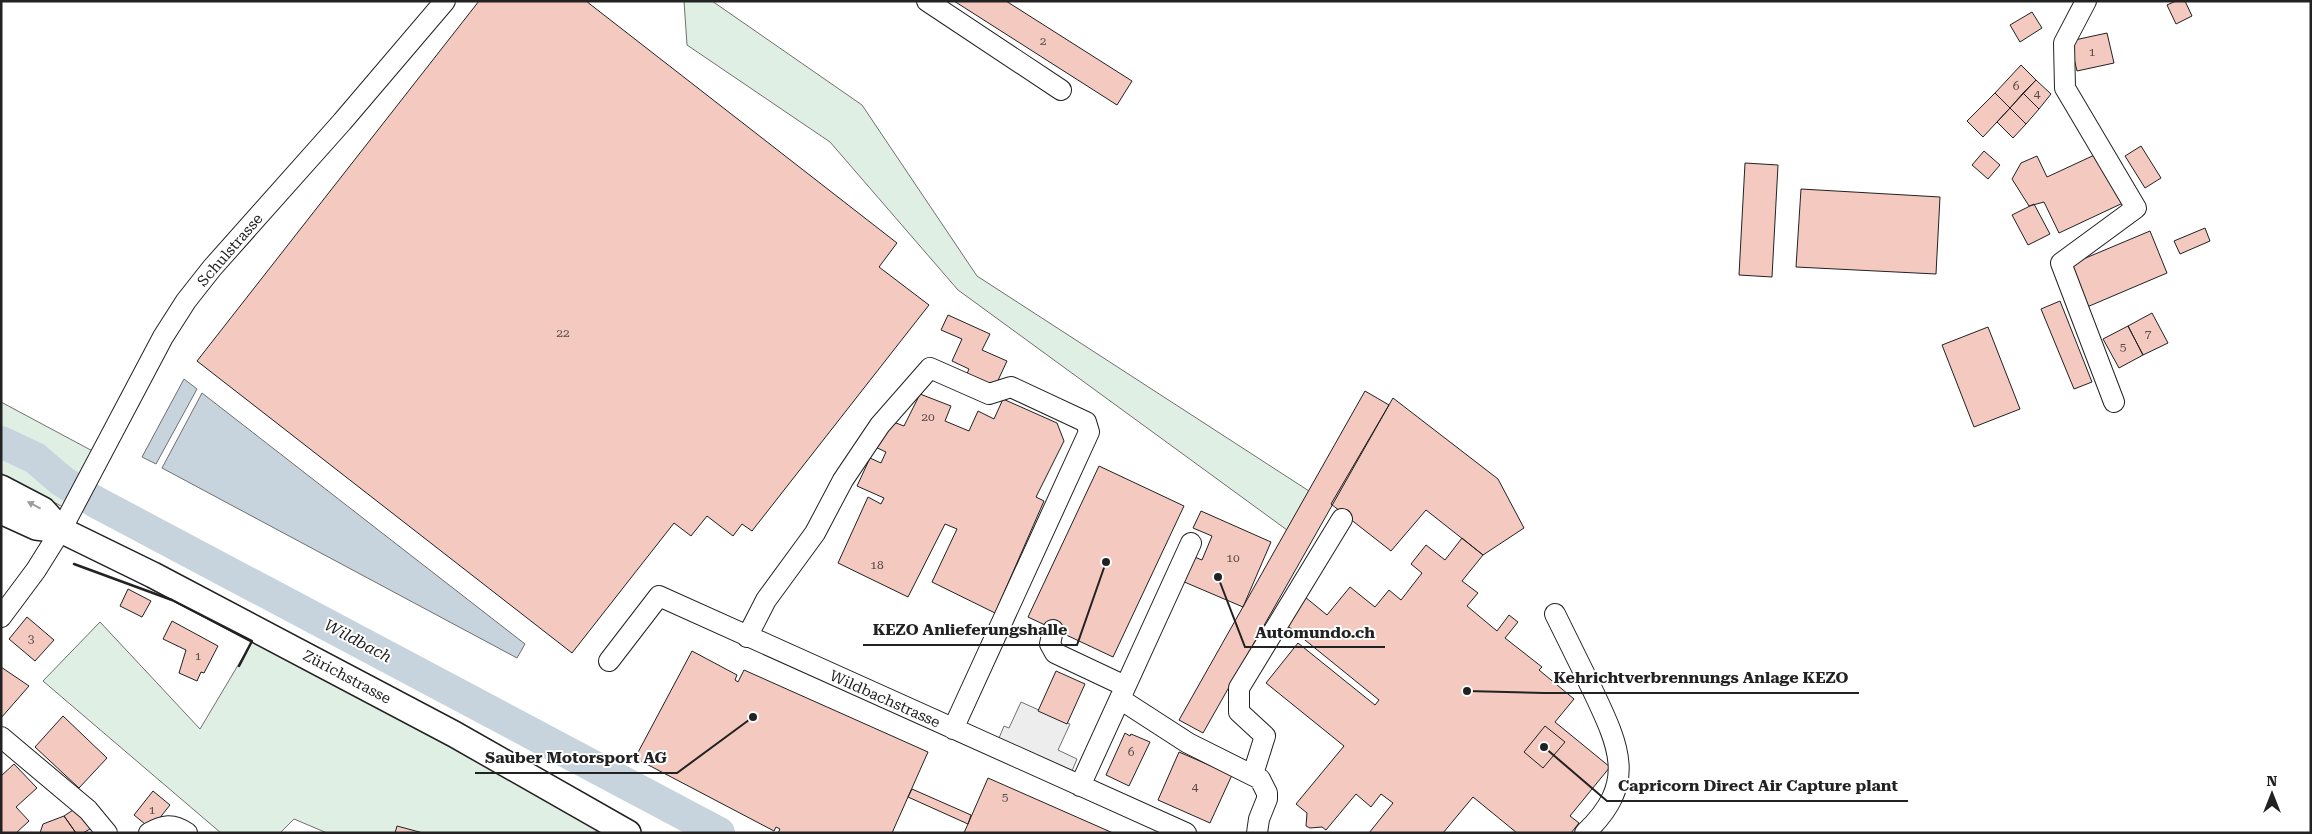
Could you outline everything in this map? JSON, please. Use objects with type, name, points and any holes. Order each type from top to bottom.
[{"type":"main road","name":"Zürichstrasse","points":[[1,488],[42,510],[61,530],[267,634],[454,734],[600,826],[628,833]]},
{"type":"main road","name":"Zürichstrasse","points":[[1,511],[36,527],[61,530]]},
{"type":"street","name":"Schulstrasse","points":[[1,617],[36,570],[61,530],[163,336],[186,302],[212,268],[342,122],[445,1]]},
{"type":"street","points":[[927,1],[1061,90]]},
{"type":"street","points":[[2086,1],[2064,43],[2065,88],[2136,208],[2061,263],[2114,402]]},
{"type":"street","points":[[747,637],[766,600],[816,533],[843,480],[880,425],[930,368],[989,394],[1011,387],[1086,422],[1090,432],[953,729]]},
{"type":"street","points":[[1253,774],[1265,736],[1239,712],[1239,688],[1342,519]]},
{"type":"street","points":[[1080,786],[1191,543]]},
{"type":"street","name":"Wildbachstrasse","points":[[610,662],[659,596],[1186,833]]},
{"type":"street","points":[[1556,614],[1608,723],[1619,758],[1617,784],[1611,802],[1604,814],[1585,833]]},
{"type":"street","points":[[1053,630],[1050,644],[1055,653],[1123,692],[1188,743],[1260,779],[1267,793],[1257,833]]},
{"type":"street","points":[[1,737],[88,810],[107,833]]},
{"type":"street","points":[[149,833],[162,825],[179,827],[187,833]]},
{"type":"green space","points":[[684,1],[712,1],[862,105],[977,276],[1309,491],[1287,530],[958,290],[830,142],[687,45]]},
{"type":"green space","points":[[1,402],[100,455],[70,511],[1,473]]},
{"type":"green space","points":[[100,622],[200,729],[259,630],[604,820],[595,833],[327,833],[294,819],[280,833],[221,833],[43,681]]},
{"type":"shaded area","points":[[184,379],[197,389],[156,464],[142,457]]},
{"type":"shaded area","points":[[202,393],[525,644],[517,658],[162,468]]},
{"type":"shaded area","points":[[1021,702],[1070,724],[1058,750],[1077,759],[1072,771],[999,738],[1004,726],[1009,728]]},
{"type":"building","points":[[479,1],[586,1],[897,243],[879,267],[929,305],[752,531],[742,524],[733,536],[707,516],[691,536],[674,523],[572,653],[197,361]]},
{"type":"building","points":[[954,1],[1006,1],[1132,81],[1117,105]]},
{"type":"building","points":[[2176,1],[2185,1],[2192,16],[2176,24],[2167,5]]},
{"type":"building","points":[[2032,12],[2042,28],[2020,42],[2010,25]]},
{"type":"building","points":[[2107,33],[2114,63],[2077,71],[2070,41]]},
{"type":"building","points":[[2021,65],[2036,80],[2010,108],[1995,93]]},
{"type":"building","points":[[2036,80],[2051,94],[2039,109],[2023,93]]},
{"type":"building","points":[[1995,93],[2010,108],[1983,137],[1967,121]]},
{"type":"building","points":[[2023,93],[2039,109],[2026,124],[2010,108]]},
{"type":"building","points":[[2010,108],[2026,124],[2013,138],[1997,122]]},
{"type":"building","points":[[2141,146],[2161,178],[2145,188],[2125,156]]},
{"type":"building","points":[[1984,151],[2000,165],[1988,179],[1972,165]]},
{"type":"building","points":[[2101,152],[2125,202],[2059,233],[2044,202],[2029,206],[2012,179],[2021,163],[2037,156],[2047,177]]},
{"type":"building","points":[[1745,163],[1778,165],[1772,277],[1739,275]]},
{"type":"building","points":[[1801,189],[1940,197],[1936,274],[1796,267]]},
{"type":"building","points":[[2034,204],[2050,234],[2028,245],[2012,215]]},
{"type":"building","points":[[2205,228],[2210,241],[2180,254],[2174,241]]},
{"type":"building","points":[[2150,231],[2167,273],[2087,307],[2069,265]]},
{"type":"building","points":[[2060,301],[2092,382],[2074,389],[2041,309]]},
{"type":"building","points":[[2152,313],[2168,343],[2143,355],[2128,326]]},
{"type":"building","points":[[948,315],[990,334],[982,350],[1007,361],[994,389],[966,376],[969,369],[952,361],[962,339],[941,330]]},
{"type":"building","points":[[2128,326],[2143,355],[2119,368],[2103,339]]},
{"type":"building","points":[[1988,327],[2020,409],[1974,427],[1942,345]]},
{"type":"building","points":[[1365,391],[1389,405],[1203,733],[1179,720]]},
{"type":"building","points":[[920,394],[951,406],[945,421],[969,431],[978,411],[994,419],[1003,399],[1057,423],[1064,441],[1036,497],[1044,501],[995,613],[932,582],[957,529],[945,524],[908,597],[838,563],[868,497],[881,504],[884,498],[857,486],[870,458],[881,463],[886,452],[873,446],[888,420],[904,426]]},
{"type":"building","points":[[1393,398],[1498,479],[1524,528],[1483,555],[1426,510],[1391,551],[1331,504]]},
{"type":"building","points":[[1099,466],[1184,506],[1113,657],[1028,617]]},
{"type":"building","points":[[1201,511],[1271,542],[1243,607],[1182,581],[1192,556],[1202,560],[1212,536],[1193,528]]},
{"type":"building","points":[[1462,538],[1483,555],[1462,581],[1478,593],[1467,606],[1497,631],[1509,615],[1518,622],[1505,638],[1542,667],[1539,670],[1574,699],[1555,722],[1610,767],[1570,816],[1579,823],[1571,833],[1517,833],[1473,797],[1443,833],[1369,833],[1393,803],[1381,794],[1371,807],[1356,794],[1326,830],[1322,827],[1310,828],[1306,826],[1307,813],[1296,804],[1344,746],[1266,683],[1298,643],[1375,705],[1379,700],[1284,623],[1305,597],[1327,615],[1350,587],[1375,607],[1389,590],[1401,600],[1422,573],[1411,564],[1426,545],[1445,560]]},
{"type":"building","points":[[128,589],[151,601],[142,617],[120,606]]},
{"type":"building","points":[[27,617],[54,640],[35,661],[9,639]]},
{"type":"building","points":[[172,621],[218,646],[204,673],[201,672],[197,681],[179,673],[186,650],[163,639]]},
{"type":"building","points":[[692,651],[737,675],[735,680],[738,682],[744,670],[928,752],[892,833],[778,833],[780,829],[776,827],[774,831],[635,758]]},
{"type":"building","points":[[1,667],[29,686],[1,718]]},
{"type":"building","points":[[1056,671],[1085,684],[1067,724],[1038,711]]},
{"type":"building","points":[[63,716],[107,758],[79,788],[35,747]]},
{"type":"building","points":[[1545,726],[1565,742],[1543,768],[1524,752]]},
{"type":"building","points":[[1125,733],[1150,742],[1129,786],[1106,775]]},
{"type":"building","points":[[1179,752],[1232,775],[1210,823],[1158,800]]},
{"type":"building","points":[[14,764],[37,788],[16,807],[29,821],[16,833],[1,833],[1,776]]},
{"type":"building","points":[[988,778],[1113,833],[964,833]]},
{"type":"building","points":[[912,789],[971,815],[968,824],[908,797]]},
{"type":"building","points":[[153,791],[170,805],[151,829],[134,815]]},
{"type":"building","points":[[76,808],[95,826],[83,833],[76,833],[64,816]]},
{"type":"building","points":[[64,816],[76,833],[40,833],[43,824]]},
{"type":"building","points":[[397,826],[423,833],[395,833]]},
{"type":"waterway","name":"Wildbach","points":[[1,442],[35,458],[62,481],[94,501],[719,833]]},
{"type":"wall","points":[[74,564],[172,600],[252,641],[239,666]]},
{"type":"place","name":"KEZO Anlieferungshalle","points":[[1106,562]]},
{"type":"place","name":"Automundo.ch","points":[[1218,577]]},
{"type":"place","name":"Kehrichtverbrennungs Anlage KEZO","points":[[1467,691]]},
{"type":"place","name":"Sauber Motorsport AG","points":[[753,717]]},
{"type":"place","name":"Capricorn Direct Air Capture plant","points":[[1544,747]]}]
